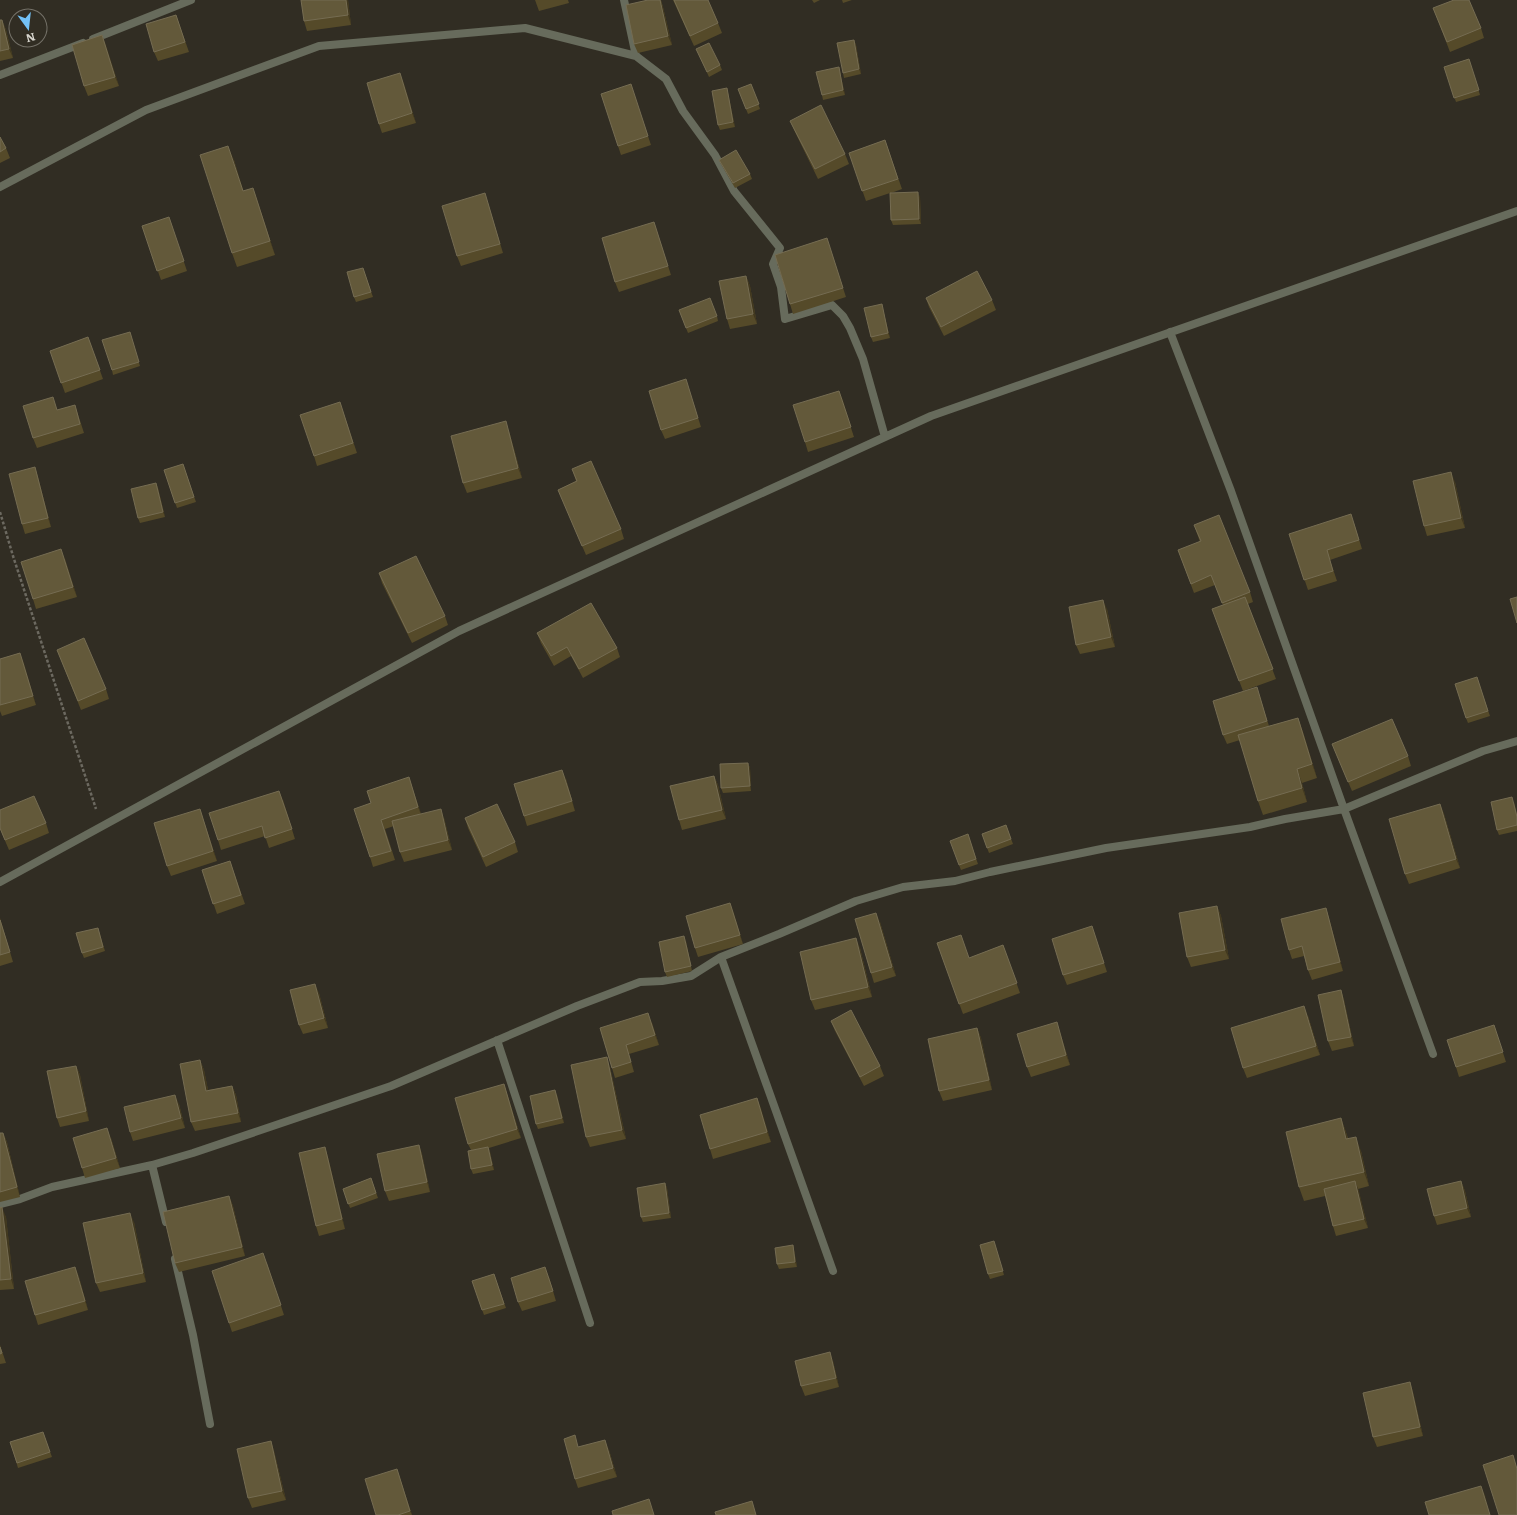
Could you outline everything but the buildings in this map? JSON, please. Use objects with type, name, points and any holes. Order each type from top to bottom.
[{"type":"street","points":[[0,76],[191,0]]},
{"type":"street","points":[[624,0],[636,56]]},
{"type":"street","points":[[0,187],[146,110],[319,46],[525,28],[636,56],[666,79],[683,111],[715,155],[734,191],[780,248],[773,264],[781,287],[784,319],[832,305],[843,316],[864,359],[885,437]]},
{"type":"street","points":[[0,882],[459,631],[931,416],[1517,211]]},
{"type":"street","points":[[1170,332],[1231,492],[1433,1054]]},
{"type":"street","points":[[0,1204],[20,1199],[52,1187],[152,1165],[193,1153],[391,1086],[577,1006],[640,982],[662,981],[691,976],[721,957],[856,901],[903,887],[954,882],[990,872],[1106,848],[1250,827],[1285,819],[1344,809],[1483,751],[1517,741]]},
{"type":"street","points":[[721,957],[833,1271]]},
{"type":"street","points":[[497,1040],[590,1323]]},
{"type":"street","points":[[152,1165],[169,1233]]},
{"type":"street","points":[[172,1248],[210,1424]]},
{"type":"path","points":[[0,512],[13,556],[102,826]]}]
